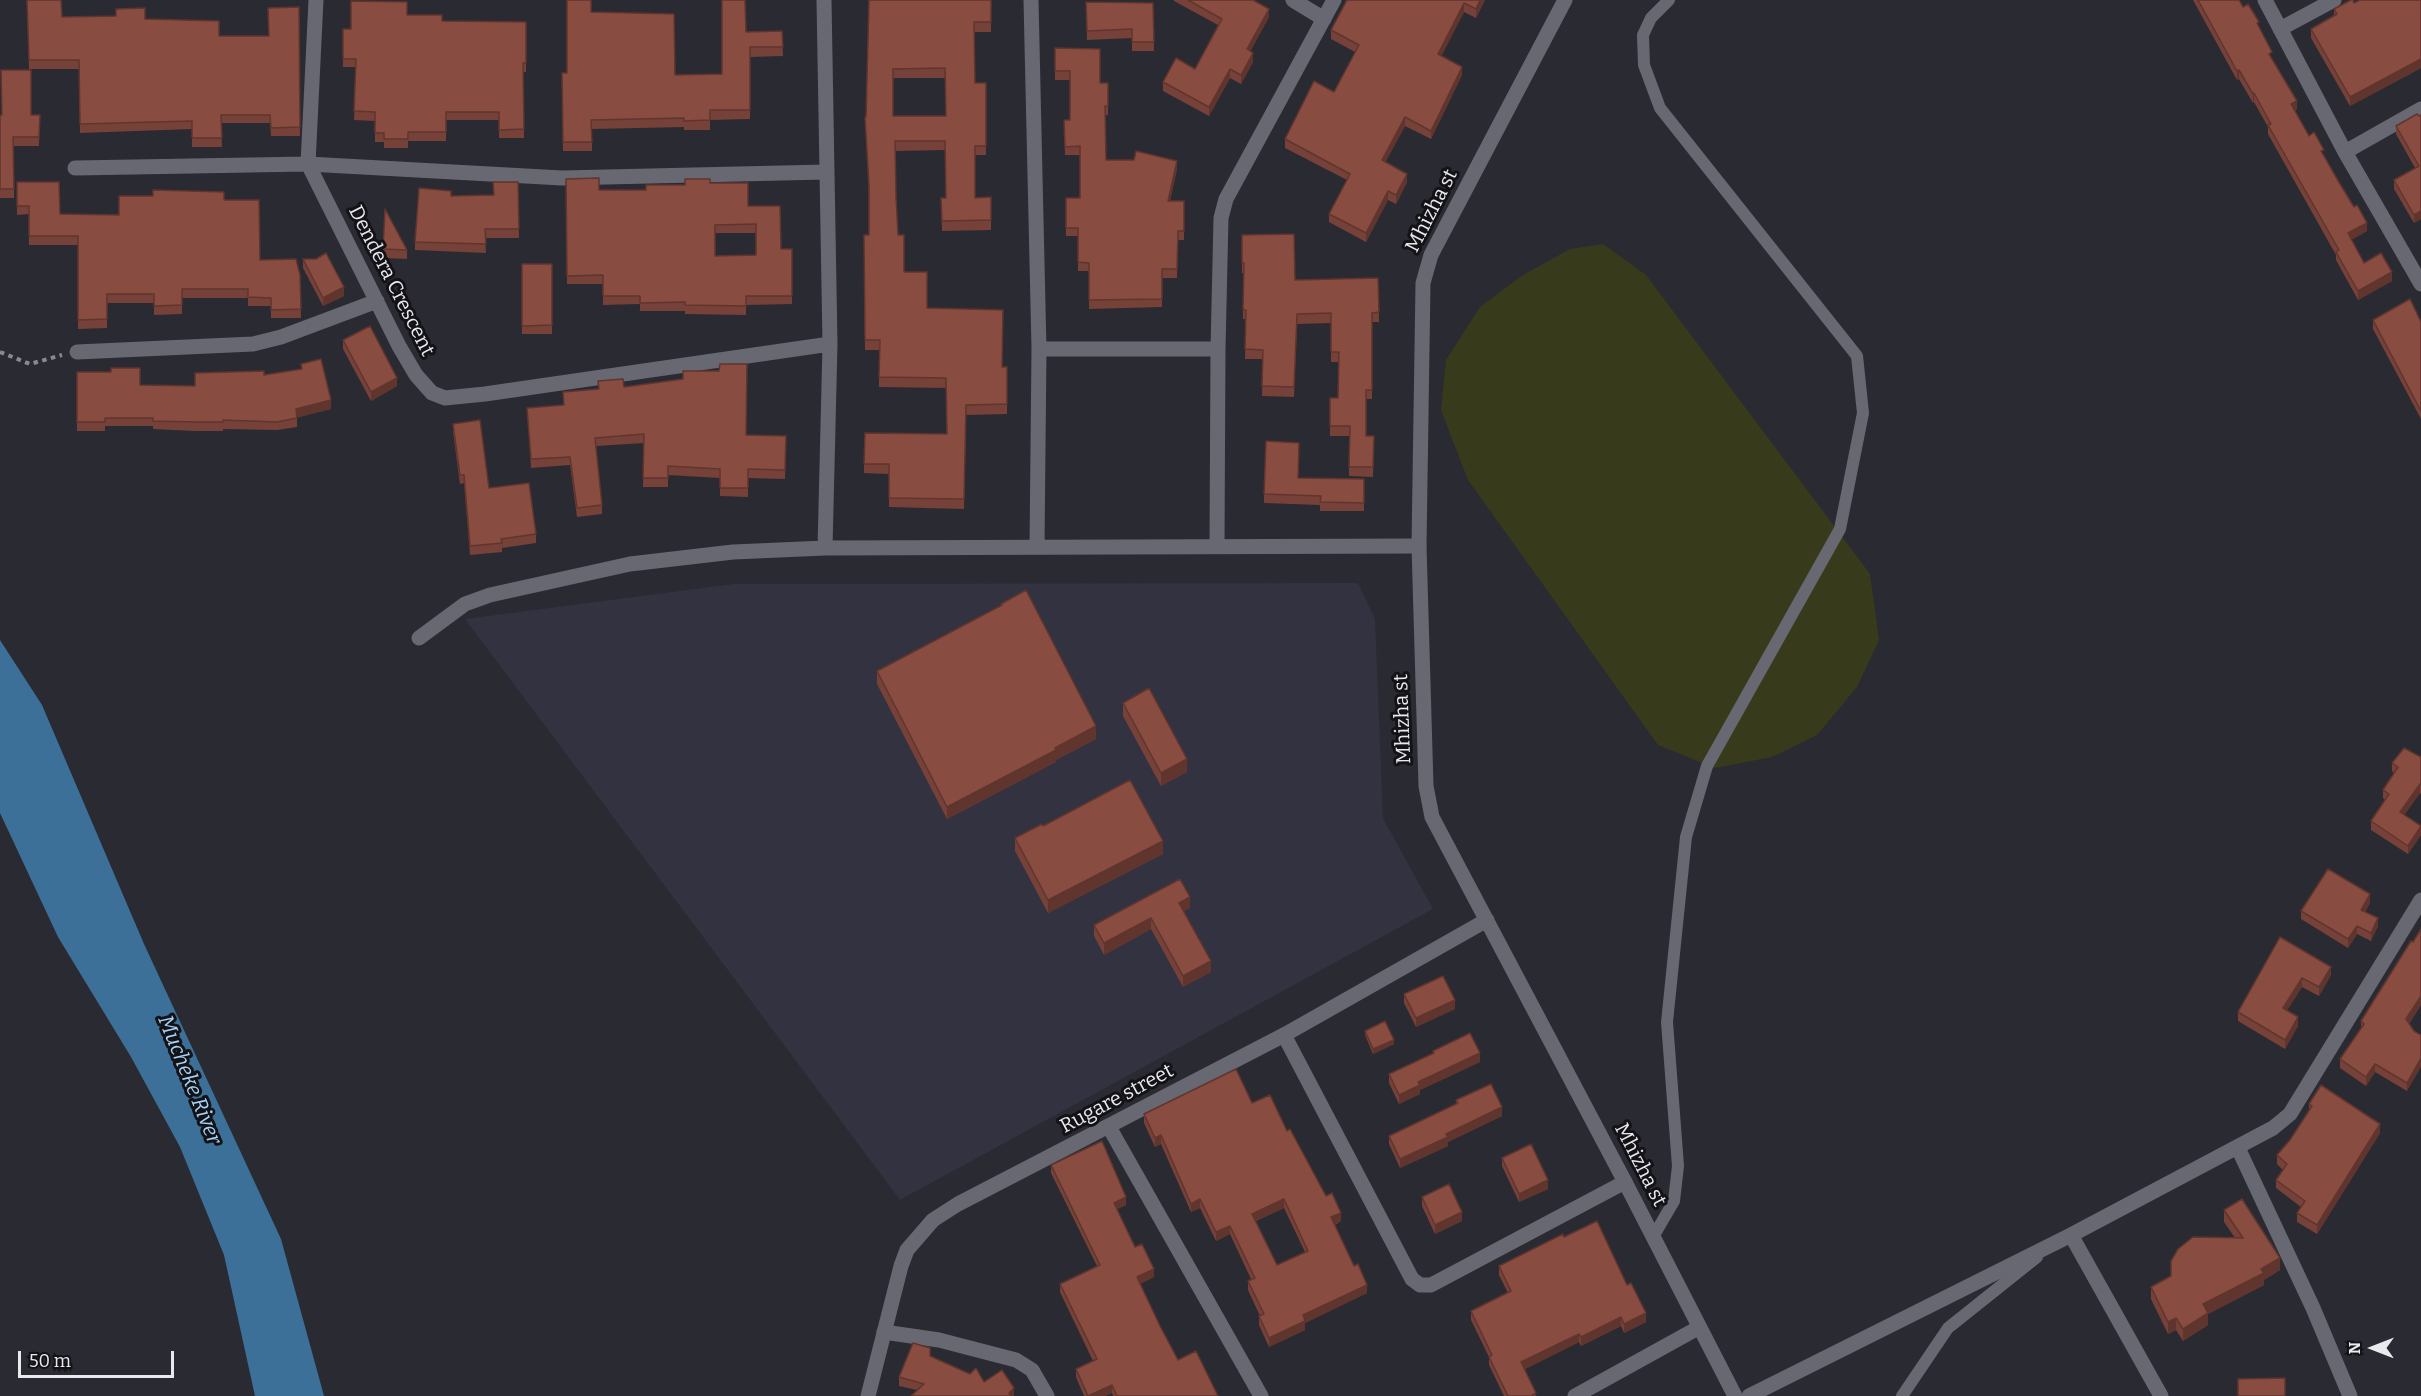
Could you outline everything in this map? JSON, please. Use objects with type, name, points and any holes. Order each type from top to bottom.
[{"type":"street","name":"Dendera Crescent","points":[[316,0],[308,164],[416,375],[432,393],[445,398],[830,344]]},
{"type":"street","points":[[824,0],[830,344],[825,548]]},
{"type":"street","points":[[1030,0],[1039,349],[1036,547]]},
{"type":"street","points":[[1293,0],[1324,19]]},
{"type":"street","points":[[1217,545],[1221,218],[1226,199],[1334,0]]},
{"type":"street","name":"Mhizha st","points":[[1565,0],[1426,268],[1422,295],[1419,546],[1426,786],[1432,818],[1625,1182],[1698,1328],[1735,1396]]},
{"type":"street","points":[[2265,0],[2345,152],[2416,265],[2421,284]]},
{"type":"street","points":[[2280,29],[2334,0]]},
{"type":"street","points":[[2345,152],[2421,109]]},
{"type":"street","points":[[75,168],[308,164],[562,178],[826,172]]},
{"type":"street","points":[[77,352],[253,344],[280,337],[377,301]]},
{"type":"street","points":[[1039,349],[1218,349]]},
{"type":"street","points":[[419,638],[465,604],[490,595],[630,564],[733,552],[825,548],[1419,546]]},
{"type":"street","points":[[1749,1396],[2071,1236],[2273,1128],[2290,1114],[2421,900]]},
{"type":"street","name":"Rugare street","points":[[868,1396],[907,1250],[933,1220],[958,1204],[1284,1035],[1487,920]]},
{"type":"street","points":[[1284,1035],[1412,1279],[1420,1285],[1431,1285],[1625,1182]]},
{"type":"street","points":[[1109,1127],[1261,1396]]},
{"type":"street","points":[[2238,1148],[2313,1308],[2350,1396]]},
{"type":"street","points":[[2071,1236],[2161,1396]]},
{"type":"street","points":[[1575,1396],[1698,1328]]},
{"type":"street","points":[[884,1332],[939,1340],[1016,1359],[1032,1370],[1047,1396]]},
{"type":"lane","points":[[1653,1238],[1674,1201],[1678,1166],[1667,1022],[1686,837],[1707,766],[1840,529],[1863,412],[1857,356],[1659,108],[1644,65],[1643,35],[1651,18],[1669,0]]},
{"type":"lane","points":[[1902,1396],[1948,1328],[2051,1246]]},
{"type":"path","points":[[0,352],[30,364],[77,352]]},
{"type":"shaded area","points":[[1358,583],[1375,619],[1383,818],[1433,909],[900,1200],[465,619],[733,584]]},
{"type":"green space","points":[[1603,244],[1646,275],[1870,574],[1879,640],[1857,687],[1817,735],[1772,757],[1715,768],[1658,745],[1468,480],[1441,410],[1446,360],[1480,307],[1523,275],[1570,249]]},
{"type":"water","name":"Mucheke River","points":[[0,640],[42,705],[144,944],[281,1239],[324,1396],[255,1396],[224,1255],[180,1147],[131,1057],[58,937],[0,813]]},
{"type":"building","points":[[27,0],[61,0],[62,17],[116,16],[116,9],[145,8],[145,19],[219,21],[219,36],[269,36],[268,8],[299,7],[300,127],[271,128],[270,115],[221,115],[222,138],[192,138],[192,121],[80,124],[79,60],[29,60]]},
{"type":"building","points":[[567,0],[591,0],[591,12],[674,14],[675,75],[722,74],[722,0],[745,0],[746,32],[782,31],[783,47],[750,47],[750,110],[710,110],[710,120],[684,121],[684,118],[591,120],[592,142],[563,142],[562,73],[567,73]]},
{"type":"building","points":[[869,0],[991,0],[991,22],[974,22],[975,83],[986,83],[986,146],[975,146],[975,198],[991,197],[991,220],[942,221],[941,198],[946,198],[945,141],[895,141],[898,235],[904,235],[904,272],[927,272],[927,308],[1003,310],[1002,367],[1007,367],[1007,404],[966,405],[964,499],[889,498],[889,464],[864,464],[865,433],[947,434],[946,378],[879,377],[880,340],[865,340],[864,235],[869,235],[866,117]],"holes":[[[945,68],[946,116],[893,116],[893,69]]]},
{"type":"building","points":[[1188,0],[1253,0],[1269,9],[1247,49],[1253,53],[1241,75],[1230,69],[1209,107],[1163,82],[1176,58],[1195,69],[1222,19]]},
{"type":"building","points":[[1347,0],[1480,0],[1476,9],[1464,3],[1438,54],[1462,67],[1431,131],[1405,117],[1382,160],[1407,174],[1396,195],[1388,191],[1366,233],[1329,214],[1350,174],[1285,139],[1314,81],[1334,92],[1359,45],[1331,30]]},
{"type":"building","points":[[2198,0],[2239,0],[2243,7],[2248,4],[2272,52],[2269,54],[2297,101],[2291,104],[2309,136],[2314,132],[2324,150],[2321,151],[2337,179],[2354,207],[2357,205],[2367,223],[2348,233],[2364,263],[2381,253],[2392,272],[2358,291],[2336,252],[2339,250],[2268,125],[2271,124],[2254,93],[2239,70],[2237,71]]},
{"type":"building","points":[[2351,0],[2354,3],[2360,0],[2421,0],[2421,59],[2350,97],[2311,29],[2337,14],[2334,9]]},
{"type":"building","points":[[351,1],[407,2],[407,15],[442,15],[442,21],[526,22],[526,63],[523,63],[524,129],[499,130],[499,112],[446,112],[446,132],[408,132],[408,139],[384,139],[384,133],[375,133],[375,112],[354,111],[356,59],[343,59],[343,29],[351,29]]},
{"type":"building","points":[[1086,2],[1153,3],[1154,42],[1132,42],[1132,29],[1087,31]]},
{"type":"building","points":[[1055,48],[1100,49],[1100,83],[1108,83],[1108,106],[1105,106],[1106,160],[1134,160],[1136,151],[1177,161],[1168,201],[1184,201],[1184,231],[1178,231],[1177,269],[1162,269],[1162,299],[1089,300],[1089,263],[1078,262],[1078,228],[1066,228],[1066,198],[1080,198],[1080,146],[1065,147],[1064,120],[1070,120],[1070,71],[1055,71]]},
{"type":"building","points":[[1,70],[31,70],[31,115],[40,115],[39,137],[13,137],[14,189],[0,189]]},
{"type":"building","points":[[2417,114],[2421,115],[2421,211],[2414,215],[2394,180],[2419,166],[2396,126]]},
{"type":"building","points":[[599,178],[599,190],[646,190],[646,185],[685,185],[685,179],[710,179],[710,183],[748,183],[748,206],[780,206],[781,249],[792,249],[792,296],[746,296],[746,306],[685,305],[685,302],[640,303],[640,296],[603,296],[603,275],[567,276],[566,179]],"holes":[[[756,224],[756,255],[715,256],[715,225]]]},
{"type":"building","points":[[17,182],[59,182],[60,214],[119,215],[119,196],[153,196],[153,190],[224,192],[224,200],[259,200],[260,260],[296,259],[300,275],[301,309],[271,310],[271,298],[248,297],[248,289],[182,289],[182,305],[154,306],[154,294],[107,294],[107,319],[78,320],[78,236],[29,236],[29,206],[17,206]]},
{"type":"building","points":[[493,182],[518,182],[519,229],[485,229],[486,244],[415,242],[419,188],[451,191],[451,196],[494,195]]},
{"type":"building","points":[[385,209],[407,250],[383,249]]},
{"type":"building","points":[[1294,234],[1295,280],[1378,278],[1379,312],[1372,313],[1372,390],[1366,390],[1366,436],[1374,436],[1373,467],[1349,467],[1350,426],[1330,426],[1330,398],[1338,398],[1339,352],[1331,352],[1331,313],[1297,314],[1294,387],[1262,386],[1263,350],[1245,349],[1246,310],[1243,310],[1242,235]]},
{"type":"building","points":[[326,253],[344,287],[323,298],[303,259],[316,259]]},
{"type":"building","points":[[522,264],[552,264],[552,325],[522,326]]},
{"type":"building","points":[[2410,299],[2421,322],[2421,411],[2373,320]]},
{"type":"building","points":[[370,326],[397,378],[371,392],[343,340]]},
{"type":"building","points":[[321,359],[331,400],[296,409],[297,418],[277,422],[223,420],[223,422],[195,422],[153,421],[153,418],[105,418],[105,422],[77,422],[77,372],[111,372],[111,368],[140,368],[140,385],[195,386],[195,373],[264,371],[264,375],[302,369],[301,364]]},
{"type":"building","points":[[720,364],[747,364],[746,435],[786,436],[785,470],[748,469],[748,488],[720,488],[720,469],[668,466],[668,478],[643,478],[644,434],[595,438],[602,505],[577,508],[570,457],[531,459],[527,408],[564,405],[563,392],[599,389],[598,381],[623,379],[624,387],[683,379],[683,371],[719,371]]},
{"type":"building","points":[[480,420],[489,488],[529,483],[536,534],[501,539],[502,543],[470,546],[464,475],[460,475],[453,424]]},
{"type":"building","points":[[1266,441],[1299,443],[1298,478],[1364,479],[1364,503],[1320,502],[1321,496],[1264,494]]},
{"type":"building","points":[[1026,590],[1096,726],[1055,748],[1056,750],[947,807],[877,671]]},
{"type":"building","points":[[1149,688],[1187,759],[1161,773],[1123,703]]},
{"type":"building","points":[[2404,748],[2421,757],[2421,785],[2400,812],[2421,826],[2408,846],[2371,821],[2389,794],[2383,790],[2398,767],[2392,763]]},
{"type":"building","points":[[1130,780],[1163,841],[1048,900],[1015,838],[1042,824],[1043,826]]},
{"type":"building","points":[[2328,869],[2370,894],[2361,910],[2378,918],[2371,933],[2357,926],[2348,939],[2301,911]]},
{"type":"building","points":[[1180,879],[1190,897],[1179,903],[1211,961],[1183,976],[1151,918],[1104,943],[1094,925]]},
{"type":"building","points":[[2421,929],[2421,996],[2406,1019],[2414,1031],[2421,1035],[2421,1058],[2407,1083],[2375,1064],[2366,1077],[2340,1059],[2364,1024],[2361,1021],[2411,941],[2413,942]]},
{"type":"building","points":[[2280,937],[2331,967],[2319,987],[2302,978],[2283,1008],[2298,1017],[2285,1040],[2238,1012]]},
{"type":"building","points":[[1443,976],[1455,1000],[1416,1018],[1404,994]]},
{"type":"building","points":[[1385,1021],[1394,1040],[1373,1049],[1365,1031]]},
{"type":"building","points":[[1470,1033],[1480,1053],[1418,1082],[1420,1085],[1399,1095],[1389,1074]]},
{"type":"building","points":[[1236,1069],[1252,1103],[1270,1095],[1287,1131],[1290,1129],[1326,1196],[1332,1193],[1341,1213],[1331,1217],[1354,1266],[1358,1264],[1367,1285],[1303,1315],[1305,1321],[1269,1338],[1259,1316],[1264,1314],[1248,1281],[1255,1278],[1230,1226],[1216,1232],[1200,1199],[1191,1204],[1161,1135],[1155,1138],[1144,1114]],"holes":[[[1284,1199],[1308,1251],[1277,1265],[1252,1214]]]},
{"type":"building","points":[[1491,1084],[1502,1107],[1446,1134],[1448,1137],[1400,1159],[1389,1136],[1458,1103],[1456,1100]]},
{"type":"building","points":[[2321,1085],[2380,1124],[2317,1225],[2297,1213],[2305,1201],[2276,1180],[2287,1164],[2277,1155],[2290,1140],[2312,1106],[2309,1104]]},
{"type":"building","points":[[1102,1141],[1126,1197],[1114,1203],[1135,1247],[1142,1244],[1154,1269],[1137,1277],[1178,1360],[1196,1351],[1218,1396],[1117,1396],[1112,1385],[1088,1396],[1076,1369],[1097,1359],[1060,1284],[1100,1265],[1051,1165]]},
{"type":"building","points":[[1531,1144],[1548,1180],[1519,1194],[1502,1158]]},
{"type":"building","points":[[1449,1184],[1462,1212],[1435,1225],[1422,1197]]},
{"type":"building","points":[[2242,1199],[2280,1258],[2261,1269],[2264,1273],[2203,1304],[2208,1313],[2183,1329],[2176,1318],[2168,1322],[2151,1287],[2171,1276],[2171,1261],[2178,1249],[2193,1237],[2243,1238],[2224,1210]]},
{"type":"building","points":[[1597,1221],[1627,1285],[1631,1283],[1646,1313],[1624,1324],[1621,1317],[1581,1337],[1579,1334],[1521,1362],[1536,1393],[1531,1396],[1508,1396],[1489,1357],[1492,1355],[1471,1311],[1511,1291],[1499,1266],[1563,1234],[1564,1237]]},
{"type":"building","points":[[913,1343],[930,1348],[930,1356],[970,1374],[976,1368],[984,1382],[1002,1370],[1014,1388],[1009,1393],[1011,1396],[911,1396],[924,1384],[899,1377]]},
{"type":"building","points":[[2285,1378],[2285,1396],[2238,1396],[2238,1379]]}]
